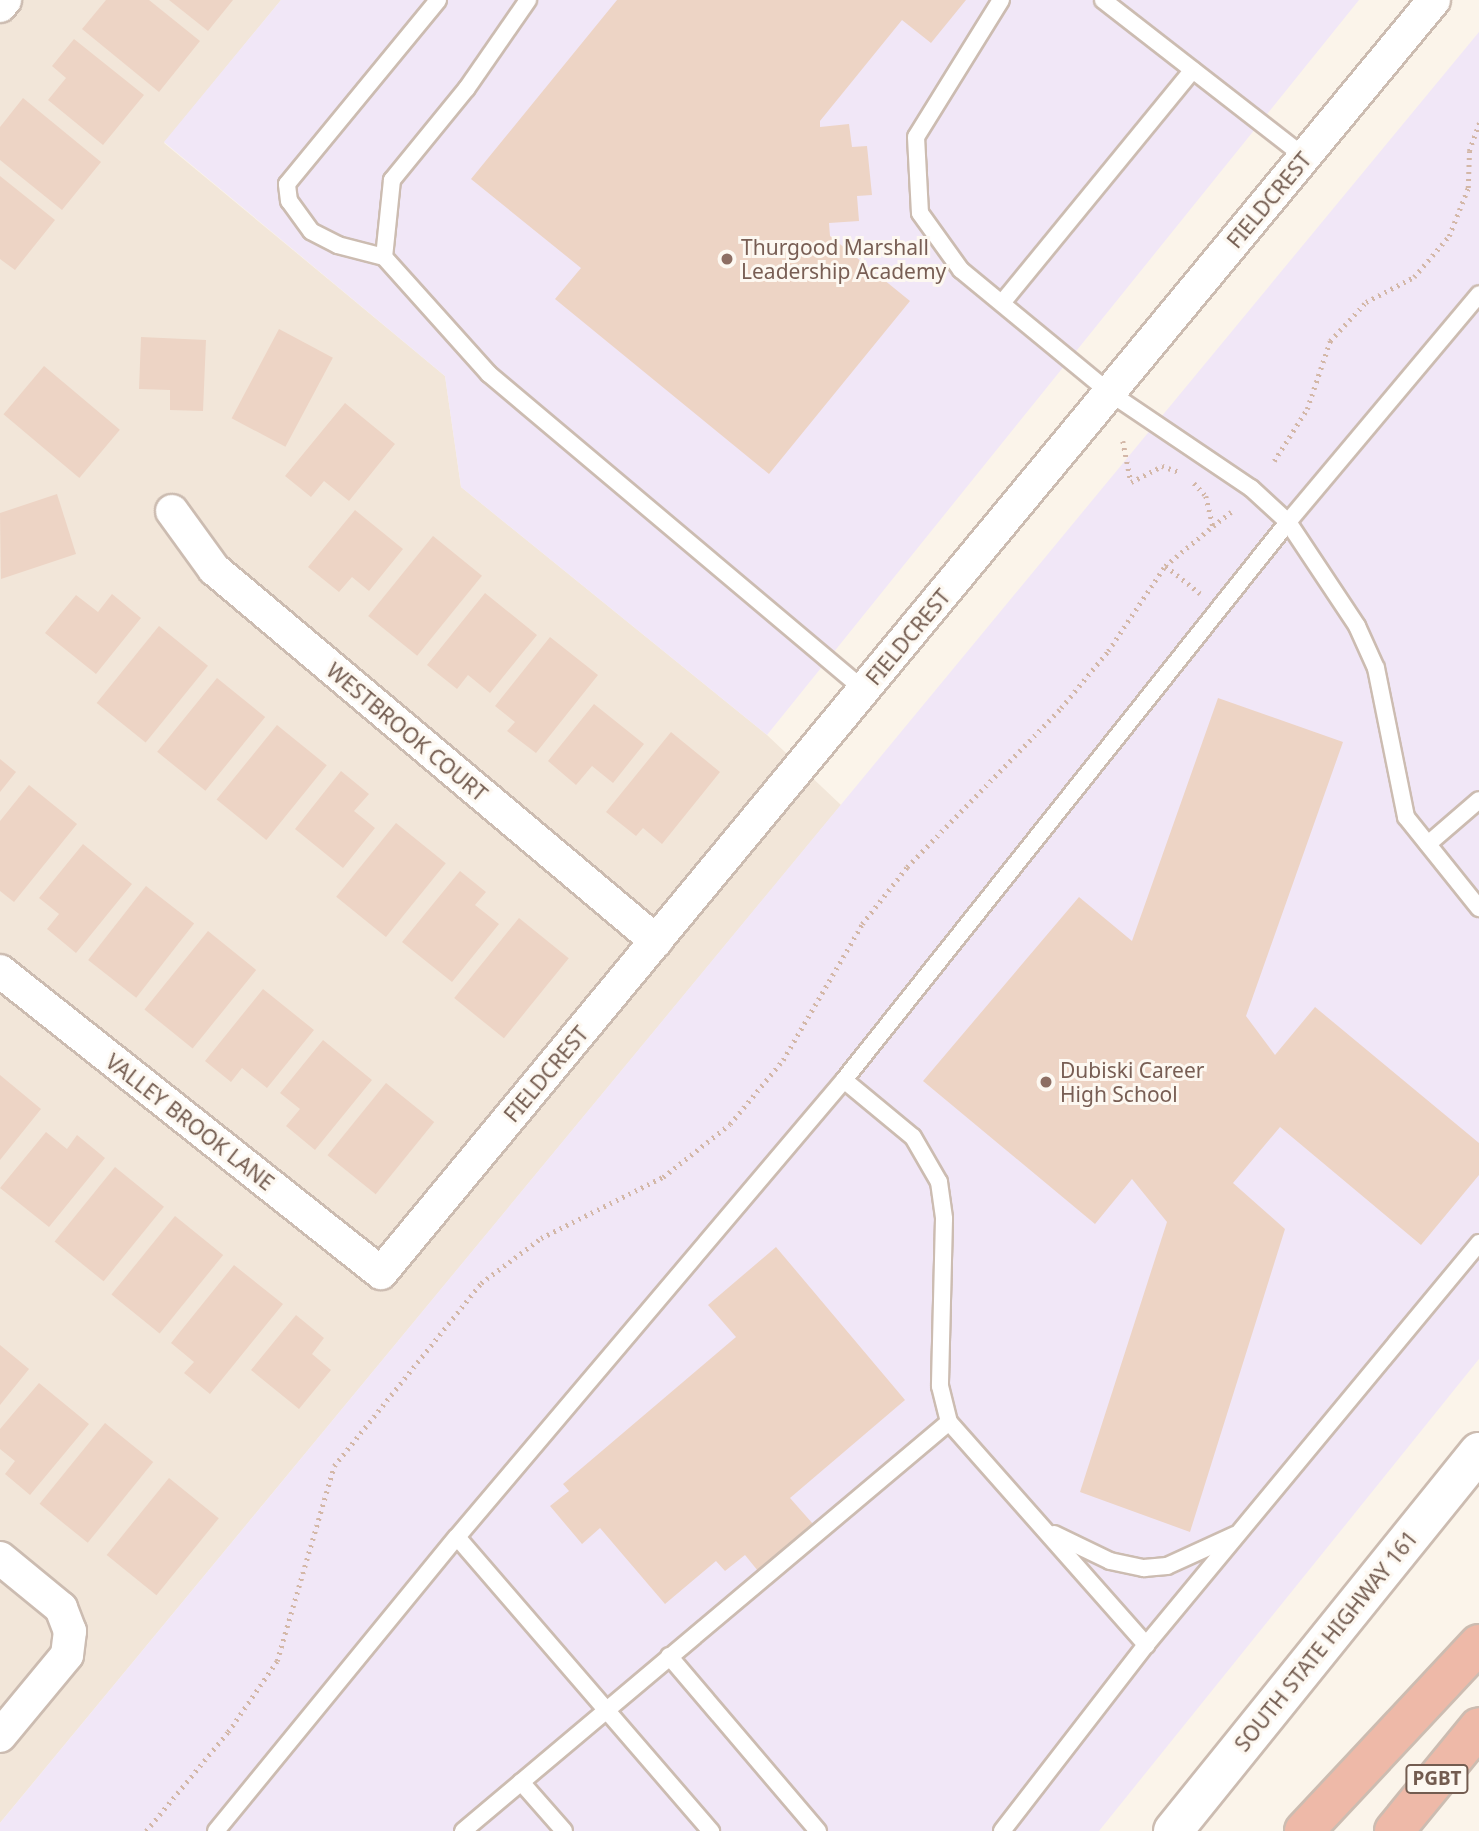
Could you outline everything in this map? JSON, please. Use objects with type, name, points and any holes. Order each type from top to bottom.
[{"type":"highway","points":[[1304,1831],[1479,1644]]},
{"type":"highway","name":"PGBT","points":[[1394,1831],[1479,1727]]},
{"type":"main road","name":"SOUTH STATE HIGHWAY 161","points":[[1173,1831],[1479,1452]]},
{"type":"street","points":[[0,6],[5,0]]},
{"type":"street","name":"FIELDCREST","points":[[381,1273],[1434,0]]},
{"type":"street","name":"WESTBROOK COURT","points":[[172,511],[214,569],[656,941]]},
{"type":"street","name":"VALLEY BROOK LANE","points":[[0,971],[381,1273]]},
{"type":"street","points":[[0,1558],[61,1608],[70,1630],[67,1655],[0,1736]]},
{"type":"lane","points":[[438,0],[287,184],[289,201],[311,231],[338,245],[384,257],[489,374],[864,690]]},
{"type":"lane","points":[[384,257],[392,180],[467,88],[528,0]]},
{"type":"lane","points":[[1001,0],[916,137],[920,213],[961,270],[1110,393],[1251,488],[1288,522],[1357,626],[1376,668],[1406,817],[1479,908]]},
{"type":"lane","points":[[1103,0],[1305,157]]},
{"type":"lane","points":[[1002,303],[1193,70]]},
{"type":"lane","points":[[216,1831],[457,1536],[844,1080],[1288,522],[1479,294]]},
{"type":"lane","points":[[1427,844],[1479,800]]},
{"type":"lane","points":[[844,1080],[913,1136],[939,1182],[944,1219],[940,1386],[949,1422],[1146,1645]]},
{"type":"lane","points":[[1002,1831],[1146,1645],[1479,1243]]},
{"type":"lane","points":[[463,1831],[949,1422]]},
{"type":"lane","points":[[1045,1530],[1110,1562],[1144,1568],[1167,1566],[1240,1532]]},
{"type":"lane","points":[[457,1536],[712,1831]]},
{"type":"lane","points":[[669,1656],[818,1831]]},
{"type":"lane","points":[[521,1782],[564,1831]]},
{"type":"path","points":[[1274,461],[1307,409],[1330,341],[1366,302],[1414,277],[1449,236],[1468,188],[1469,151],[1479,123]]},
{"type":"path","points":[[1123,441],[1131,482],[1162,466],[1188,476],[1206,496],[1213,526]]},
{"type":"path","points":[[146,1831],[228,1732],[277,1661],[334,1466],[481,1283],[541,1238],[663,1177],[730,1124],[783,1060],[817,995],[869,915],[907,867],[1061,708],[1108,652],[1165,566],[1231,512]]},
{"type":"path","points":[[1165,566],[1206,599]]},
{"type":"shaded area","points":[[0,0],[281,0],[164,143],[445,376],[461,487],[767,735],[841,805],[0,1823]]},
{"type":"shaded area","name":"Thurgood Marshall Leadership Academy","points":[[281,0],[1359,0],[767,735],[461,487],[445,376],[164,142]]},
{"type":"shaded area","name":"Dubiski Career High School","points":[[1479,32],[1479,1359],[1099,1831],[0,1831],[0,1823]]},
{"type":"building","points":[[106,0],[149,0],[200,41],[159,92],[82,29]]},
{"type":"building","points":[[169,0],[233,0],[208,31]]},
{"type":"building","points":[[617,0],[966,0],[931,43],[902,20],[820,121],[820,127],[849,124],[852,147],[867,146],[872,195],[857,196],[859,221],[829,223],[830,236],[910,301],[769,474],[555,299],[581,268],[471,179]]},
{"type":"building","points":[[74,39],[144,95],[103,145],[48,100],[66,78],[52,66]]},
{"type":"building","points":[[23,98],[101,162],[62,210],[0,160],[0,127]]},
{"type":"building","points":[[0,176],[55,220],[15,270],[0,259]]},
{"type":"building","points":[[279,329],[333,358],[285,447],[232,418]]},
{"type":"building","points":[[141,337],[206,340],[203,411],[170,410],[170,390],[139,389]]},
{"type":"building","points":[[44,366],[120,430],[79,478],[4,414]]},
{"type":"building","points":[[345,403],[395,444],[349,501],[324,481],[311,497],[285,476]]},
{"type":"building","points":[[57,494],[76,554],[1,579],[0,513]]},
{"type":"building","points":[[355,510],[403,549],[369,591],[352,577],[339,592],[308,567]]},
{"type":"building","points":[[433,536],[482,576],[417,656],[368,616]]},
{"type":"building","points":[[485,593],[537,635],[490,693],[468,675],[457,689],[427,665]]},
{"type":"building","points":[[112,594],[141,618],[96,674],[45,633],[76,595],[98,612]]},
{"type":"building","points":[[159,626],[208,666],[146,743],[97,703]]},
{"type":"building","points":[[550,637],[598,675],[536,753],[507,731],[515,722],[495,706]]},
{"type":"building","points":[[217,678],[265,717],[205,791],[157,752]]},
{"type":"building","points":[[1218,698],[1343,742],[1246,1016],[1275,1055],[1315,1007],[1479,1143],[1479,1175],[1421,1245],[1280,1127],[1233,1183],[1285,1229],[1190,1532],[1080,1492],[1167,1222],[1132,1179],[1095,1224],[923,1081],[1079,897],[1132,941]]},
{"type":"building","points":[[594,704],[644,744],[613,783],[592,766],[576,785],[548,761]]},
{"type":"building","points":[[277,725],[327,765],[266,840],[217,800]]},
{"type":"building","points":[[671,732],[720,772],[662,844],[643,828],[636,836],[606,812]]},
{"type":"building","points":[[0,759],[16,772],[0,792]]},
{"type":"building","points":[[341,771],[369,794],[354,811],[375,828],[343,868],[295,829]]},
{"type":"building","points":[[29,785],[77,824],[14,902],[0,891],[0,821]]},
{"type":"building","points":[[396,823],[446,863],[386,937],[336,897]]},
{"type":"building","points":[[83,844],[132,884],[76,953],[47,929],[59,914],[39,898]]},
{"type":"building","points":[[460,871],[486,892],[475,905],[499,924],[452,982],[402,942]]},
{"type":"building","points":[[146,886],[194,924],[136,998],[88,960]]},
{"type":"building","points":[[519,918],[569,958],[504,1038],[454,998]]},
{"type":"building","points":[[208,931],[256,970],[193,1049],[144,1009]]},
{"type":"building","points":[[263,989],[314,1030],[267,1088],[242,1068],[231,1082],[205,1061]]},
{"type":"building","points":[[323,1040],[372,1080],[315,1150],[286,1126],[300,1109],[280,1093]]},
{"type":"building","points":[[0,1075],[41,1109],[0,1160]]},
{"type":"building","points":[[386,1083],[434,1122],[376,1194],[327,1155]]},
{"type":"building","points":[[46,1132],[67,1149],[77,1135],[105,1158],[49,1227],[0,1188]]},
{"type":"building","points":[[115,1167],[164,1207],[104,1281],[55,1242]]},
{"type":"building","points":[[175,1216],[223,1255],[160,1334],[111,1294]]},
{"type":"building","points":[[776,1247],[905,1400],[790,1498],[813,1524],[758,1571],[745,1555],[725,1571],[716,1561],[665,1604],[600,1528],[582,1544],[550,1506],[569,1491],[563,1484],[736,1337],[708,1305]]},
{"type":"building","points":[[234,1265],[283,1304],[210,1394],[184,1373],[194,1362],[171,1343]]},
{"type":"building","points":[[296,1315],[324,1338],[312,1354],[331,1370],[299,1409],[251,1370]]},
{"type":"building","points":[[0,1345],[29,1369],[0,1405]]},
{"type":"building","points":[[39,1383],[89,1424],[30,1495],[5,1474],[15,1461],[0,1449],[0,1429]]},
{"type":"building","points":[[105,1423],[153,1462],[88,1543],[40,1504]]},
{"type":"building","points":[[169,1478],[219,1518],[156,1595],[107,1555]]},
{"type":"place","name":"Thurgood Marshall Leadership Academy","points":[[727,259]]},
{"type":"place","name":"Dubiski Career High School","points":[[1046,1082]]}]
